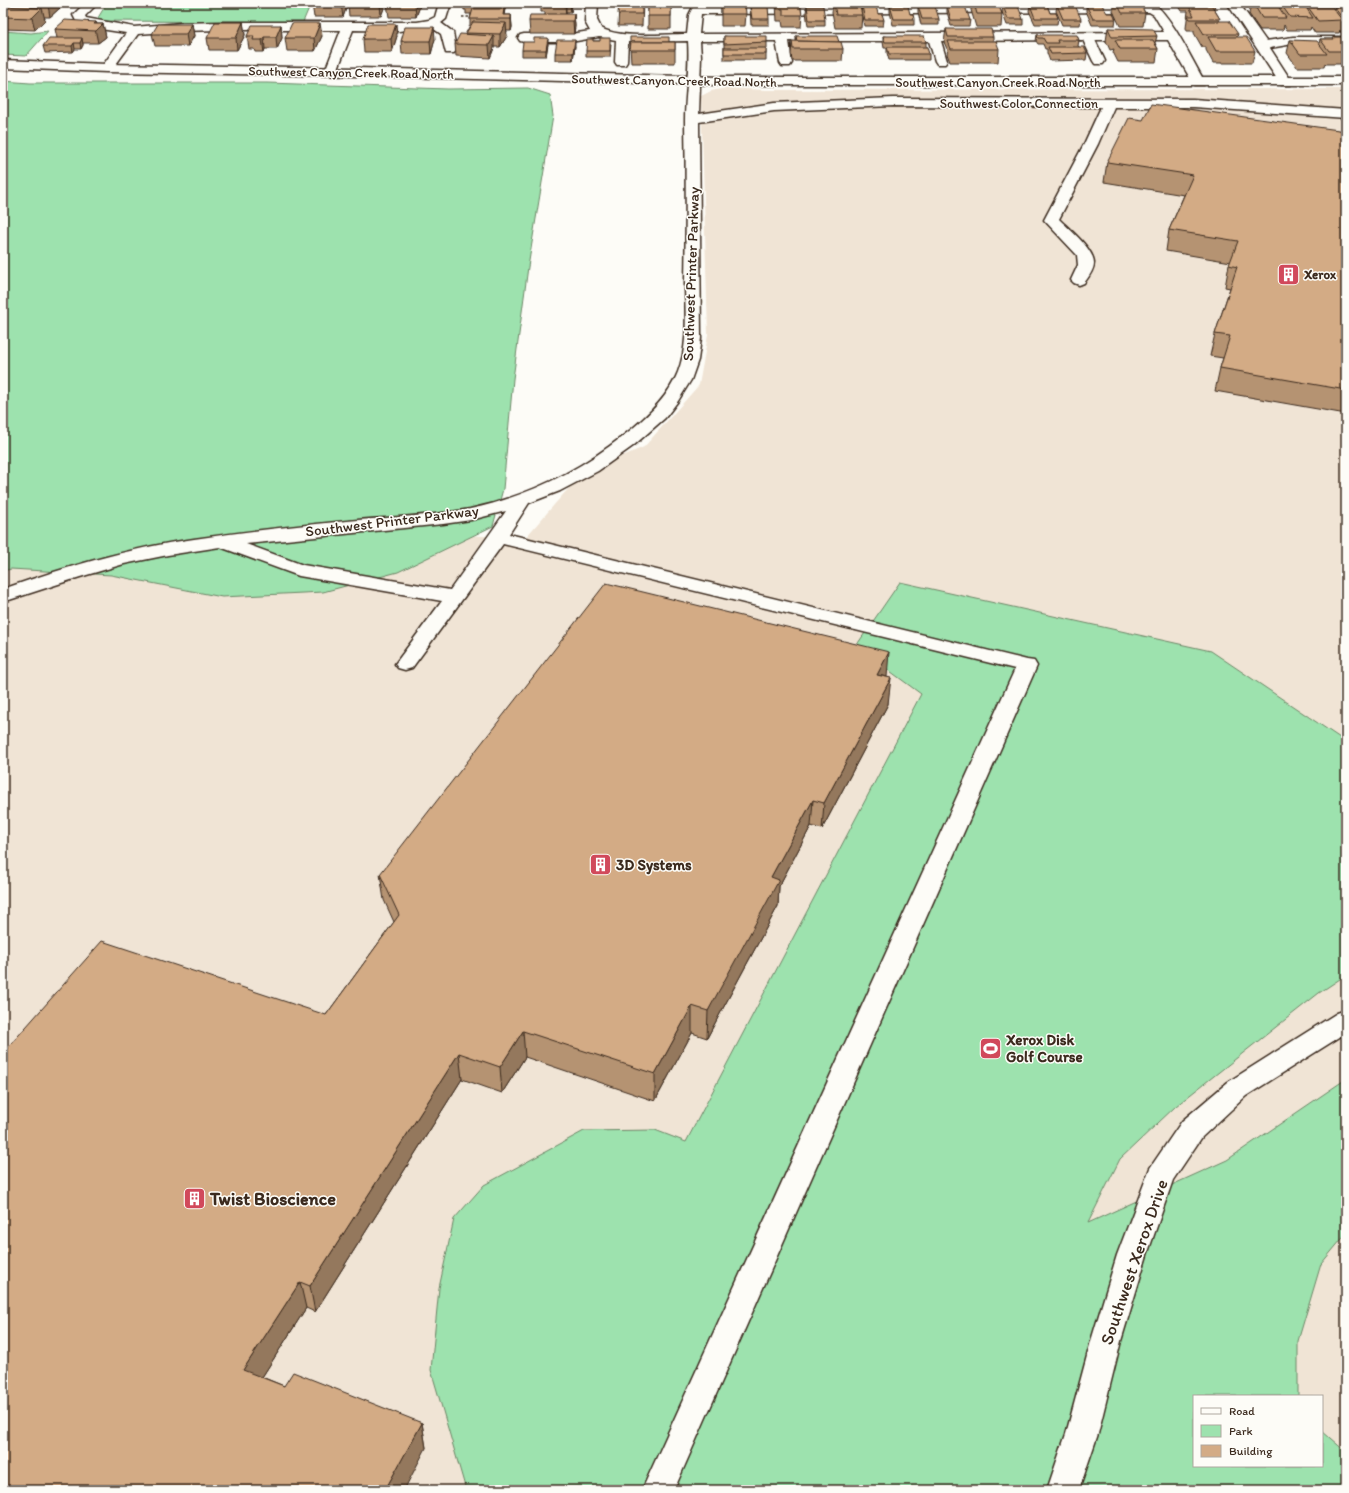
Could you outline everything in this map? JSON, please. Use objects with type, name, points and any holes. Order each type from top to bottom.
[{"type":"street","points":[[92,3],[79,15],[81,20],[88,24],[134,31],[214,26],[418,26],[433,23],[440,19],[445,3]]},
{"type":"street","points":[[592,3],[591,22],[594,28],[600,33]]},
{"type":"street","points":[[1232,3],[1263,46],[1286,82]]},
{"type":"street","points":[[698,6],[1150,6],[1164,22],[1199,82]]},
{"type":"street","name":"Southwest Printer Parkway","points":[[3,596],[98,565],[158,551],[250,537],[438,519],[497,508],[544,491],[582,473],[612,454],[637,434],[668,404],[687,374],[690,364],[694,193],[692,81],[695,60],[693,26],[698,6]]},
{"type":"street","points":[[433,23],[447,32],[450,50]]},
{"type":"street","points":[[331,71],[348,27]]},
{"type":"street","points":[[107,68],[134,31]]},
{"type":"street","points":[[524,38],[571,38],[600,33],[622,37],[694,38],[1171,36]]},
{"type":"street","points":[[621,62],[622,37]]},
{"type":"street","points":[[934,37],[941,61]]},
{"type":"street","points":[[1088,37],[1099,61]]},
{"type":"street","points":[[782,38],[786,63]]},
{"type":"street","points":[[1263,46],[1270,43],[1286,42],[1346,41]]},
{"type":"street","name":"Southwest Canyon Creek Road North","points":[[3,64],[107,68],[331,71],[692,81],[1346,82]]},
{"type":"street","name":"Southwest Color Connection","points":[[692,118],[774,107],[893,102],[1193,103],[1346,114]]},
{"type":"street","points":[[1079,280],[1086,268],[1086,259],[1082,251],[1051,220],[1091,144],[1109,103]]},
{"type":"street","points":[[405,664],[498,537],[522,500]]},
{"type":"street","points":[[498,537],[1027,666],[658,1490]]},
{"type":"street","points":[[221,541],[299,570],[455,597]]},
{"type":"street","name":"Southwest Xerox Drive","points":[[1063,1490],[1082,1434],[1106,1341],[1132,1255],[1160,1176],[1192,1129],[1237,1090],[1346,1020]]},
{"type":"shaded area","name":"Xerox","points":[[726,88],[766,90],[1346,89],[1346,1490],[3,1490],[3,513],[525,538],[582,473],[644,447],[699,385],[708,335],[701,96],[711,91]]},
{"type":"green space","points":[[107,3],[311,3],[303,22],[96,21]]},
{"type":"green space","points":[[3,31],[31,33],[48,31],[26,56],[3,55]]},
{"type":"green space","points":[[3,81],[30,83],[267,83],[448,89],[528,88],[550,95],[553,116],[528,267],[513,379],[503,489],[493,526],[398,572],[323,592],[222,597],[111,575],[11,569],[3,571]]},
{"type":"green space","name":"Xerox Disk Golf Course","points":[[900,582],[1211,651],[1346,742],[1346,975],[1319,993],[1176,1106],[1120,1159],[1088,1223],[1227,1160],[1346,1079],[1346,1234],[1321,1264],[1298,1341],[1298,1395],[1193,1395],[1193,1467],[1323,1467],[1323,1432],[1346,1452],[1346,1490],[466,1490],[431,1370],[439,1288],[454,1219],[484,1185],[584,1131],[655,1130],[686,1142],[921,694],[856,646]]},
{"type":"building","points":[[5,3],[50,3],[48,5]]},
{"type":"building","points":[[313,3],[342,3],[312,4]]},
{"type":"building","points":[[380,3],[380,4],[348,4]]},
{"type":"building","points":[[388,3],[416,3],[387,4]]},
{"type":"building","points":[[565,3],[565,4],[545,4]]},
{"type":"building","points":[[619,3],[642,3],[642,14],[618,14]]},
{"type":"building","points":[[648,3],[671,3],[671,16],[648,16]]},
{"type":"building","points":[[721,3],[745,3],[746,14],[721,14]]},
{"type":"building","points":[[777,3],[800,3],[802,15],[783,15],[783,9],[777,9]]},
{"type":"building","points":[[834,3],[859,3],[862,15],[836,15]]},
{"type":"building","points":[[974,3],[998,3],[1002,14],[977,14]]},
{"type":"building","points":[[1117,3],[1140,3],[1145,13],[1122,13]]},
{"type":"building","points":[[1253,3],[1276,3],[1286,18],[1262,18]]},
{"type":"building","points":[[1280,3],[1303,3],[1313,18],[1290,17]]},
{"type":"building","points":[[1030,5],[1047,5],[1050,13],[1056,13],[1058,18],[1035,18]]},
{"type":"building","points":[[1057,5],[1075,5],[1081,19],[1063,19]]},
{"type":"building","points":[[1086,5],[1102,5],[1107,13],[1113,13],[1116,19],[1093,19]]},
{"type":"building","points":[[3,6],[42,8],[32,18],[3,17]]},
{"type":"building","points":[[750,6],[768,6],[769,19],[752,19]]},
{"type":"building","points":[[807,6],[823,6],[825,20],[809,20]]},
{"type":"building","points":[[862,6],[876,6],[878,14],[882,14],[884,20],[865,20]]},
{"type":"building","points":[[890,6],[908,6],[910,14],[913,14],[914,19],[894,19]]},
{"type":"building","points":[[918,6],[935,6],[939,19],[922,19]]},
{"type":"building","points":[[947,6],[965,6],[970,20],[951,20]]},
{"type":"building","points":[[1003,6],[1018,6],[1023,19],[1008,19]]},
{"type":"building","points":[[1189,6],[1212,6],[1220,19],[1190,19],[1188,16],[1194,16]]},
{"type":"building","points":[[1308,7],[1332,7],[1342,20],[1318,21]]},
{"type":"building","points":[[1334,7],[1346,8],[1346,20],[1344,20]]},
{"type":"building","points":[[473,9],[504,9],[503,15],[511,15],[511,19],[470,19]]},
{"type":"building","points":[[574,14],[573,21],[529,21],[530,15]]},
{"type":"building","points":[[65,20],[96,22],[94,24],[103,24],[96,31],[55,29]]},
{"type":"building","points":[[1196,21],[1229,21],[1238,34],[1204,34]]},
{"type":"building","points":[[215,22],[243,22],[236,38],[207,38]]},
{"type":"building","points":[[473,22],[506,23],[500,34],[466,33]]},
{"type":"building","points":[[292,23],[320,23],[314,38],[285,38]]},
{"type":"building","points":[[158,24],[192,24],[186,34],[152,34]]},
{"type":"building","points":[[368,24],[396,24],[391,39],[363,39]]},
{"type":"building","points":[[252,25],[281,25],[276,37],[264,37],[262,40],[253,40],[254,36],[247,36]]},
{"type":"building","points":[[405,27],[434,27],[430,41],[401,41]]},
{"type":"building","points":[[1108,28],[1153,29],[1157,36],[1112,37]]},
{"type":"building","points":[[946,29],[991,29],[993,37],[948,37]]},
{"type":"building","points":[[460,34],[494,36],[489,45],[455,44]]},
{"type":"building","points":[[1037,35],[1077,35],[1079,40],[1057,40],[1058,43],[1046,43],[1043,38],[1038,38]]},
{"type":"building","points":[[724,36],[767,36],[767,42],[724,44]]},
{"type":"building","points":[[796,36],[837,36],[839,42],[797,41]]},
{"type":"building","points":[[883,36],[924,36],[926,42],[885,42]]},
{"type":"building","points":[[630,37],[669,37],[669,42],[631,42],[630,45]]},
{"type":"building","points":[[1208,37],[1246,37],[1255,51],[1216,51]]},
{"type":"building","points":[[1333,37],[1346,37],[1346,51],[1329,51],[1320,39],[1334,39]]},
{"type":"building","points":[[49,38],[82,38],[80,43],[74,43],[72,46],[43,46]]},
{"type":"building","points":[[534,38],[548,38],[546,50],[522,50],[523,42],[534,42]]},
{"type":"building","points":[[600,38],[610,38],[610,51],[586,51],[587,39],[600,41]]},
{"type":"building","points":[[557,40],[575,40],[573,53],[555,53]]},
{"type":"building","points":[[1115,40],[1153,40],[1158,49],[1120,49]]},
{"type":"building","points":[[1290,40],[1317,41],[1327,54],[1300,54]]},
{"type":"building","points":[[792,41],[841,42],[843,49],[793,49]]},
{"type":"building","points":[[948,41],[996,41],[999,49],[951,49]]},
{"type":"building","points":[[631,42],[675,42],[675,50],[630,50]]},
{"type":"building","points":[[887,47],[927,47],[929,54],[889,54]]},
{"type":"building","points":[[1048,47],[1084,47],[1087,53],[1051,54]]},
{"type":"building","points":[[724,48],[766,48],[766,54],[724,54]]},
{"type":"building","name":"Xerox","points":[[1151,104],[1346,131],[1346,390],[1220,368],[1230,336],[1215,334],[1237,267],[1229,265],[1238,241],[1169,230],[1193,175],[1107,162],[1129,118],[1143,120]]},
{"type":"building","points":[[606,583],[889,652],[877,675],[891,678],[824,803],[813,800],[771,877],[779,880],[708,1011],[692,1006],[655,1074],[523,1031],[500,1067],[459,1053],[310,1286],[300,1282],[243,1370],[284,1386],[293,1372],[422,1423],[385,1490],[3,1490],[3,1053],[102,941],[326,1015],[399,915],[380,874]]},
{"type":"place","name":"Xerox","points":[[1288,274]]},
{"type":"place","name":"3D Systems","points":[[601,865]]},
{"type":"place","name":"Xerox Disk Golf Course","points":[[991,1049]]},
{"type":"place","name":"Twist Bioscience","points":[[195,1199]]}]
